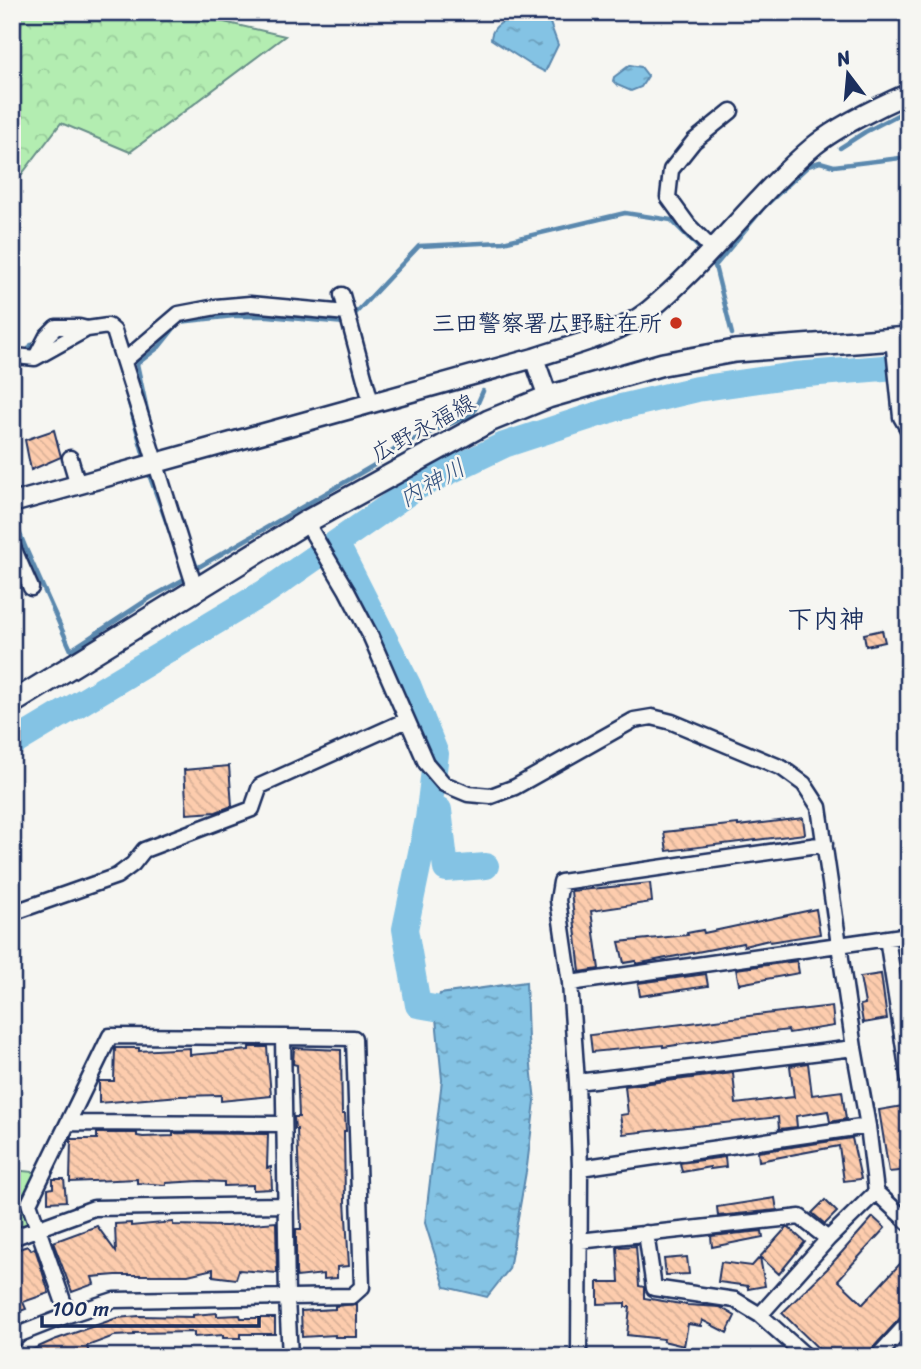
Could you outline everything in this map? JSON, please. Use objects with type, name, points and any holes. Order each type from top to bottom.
[{"type":"main road","name":"広野永福線","points":[[12,703],[196,591],[489,421],[548,397],[663,364],[735,351],[901,339]]},
{"type":"street","points":[[14,499],[78,485],[534,358],[615,331],[647,312],[753,203],[818,143],[909,93]]},
{"type":"street","points":[[711,248],[689,226],[668,197],[671,170],[694,141],[731,111]]},
{"type":"street","points":[[342,295],[371,402]]},
{"type":"street","points":[[124,361],[179,314],[250,304],[347,313]]},
{"type":"street","points":[[12,349],[16,356],[35,358],[86,329],[108,326],[114,331],[196,591]]},
{"type":"street","points":[[901,339],[897,387],[901,417],[909,431]]},
{"type":"street","points":[[534,358],[548,397]]},
{"type":"street","points":[[71,458],[78,485]]},
{"type":"street","points":[[309,527],[370,635],[426,763],[444,784],[468,794],[491,796],[515,787],[634,720],[652,717],[672,722],[782,768],[804,784],[819,807],[876,1192],[909,1223]]},
{"type":"street","points":[[12,545],[31,588]]},
{"type":"street","points":[[12,913],[117,876],[133,864],[144,850],[252,809],[260,786],[407,720]]},
{"type":"street","points":[[579,1357],[580,1168],[577,1082],[569,983],[558,900],[561,882],[825,844]]},
{"type":"street","points":[[569,983],[909,935]]},
{"type":"street","points":[[887,938],[909,1081]]},
{"type":"street","points":[[12,1341],[20,1334],[114,1300],[352,1296],[362,1287],[354,1038],[110,1036],[29,1203],[68,1315]]},
{"type":"street","points":[[284,1037],[286,1298],[290,1357]]},
{"type":"street","points":[[577,1082],[854,1048]]},
{"type":"street","points":[[69,1123],[283,1124]]},
{"type":"street","points":[[580,1168],[868,1126]]},
{"type":"street","points":[[760,1315],[828,1239],[876,1192]]},
{"type":"street","points":[[12,1238],[94,1208],[285,1205]]},
{"type":"street","points":[[579,1241],[800,1217],[828,1239]]},
{"type":"street","points":[[646,1233],[654,1288],[735,1300],[760,1315],[807,1357]]},
{"type":"street","points":[[877,1357],[909,1322]]},
{"type":"green space","points":[[12,12],[162,12],[285,36],[130,152],[61,123],[12,187]]},
{"type":"green space","points":[[12,1170],[44,1173],[29,1203],[38,1228],[12,1238]]},
{"type":"water","points":[[517,12],[546,12],[558,45],[545,72],[491,39],[494,29]]},
{"type":"water","points":[[630,65],[641,67],[648,76],[641,87],[631,91],[613,81],[614,77]]},
{"type":"water","points":[[526,982],[528,1039],[535,1101],[527,1166],[509,1269],[487,1297],[445,1287],[425,1223],[442,1080],[435,1008],[440,994]]},
{"type":"building","points":[[54,430],[61,457],[31,470],[25,440]]},
{"type":"building","points":[[882,630],[885,642],[866,646],[864,634]]},
{"type":"building","points":[[229,766],[232,806],[216,812],[187,814],[184,770]]},
{"type":"building","points":[[803,818],[805,834],[667,851],[664,832]]},
{"type":"building","points":[[650,883],[652,902],[591,911],[599,969],[580,972],[571,891]]},
{"type":"building","points":[[816,909],[820,934],[744,946],[743,943],[636,964],[636,961],[624,963],[619,942],[688,935],[687,933],[703,930],[704,933]]},
{"type":"building","points":[[797,961],[799,973],[739,984],[736,969]]},
{"type":"building","points":[[706,974],[708,986],[640,996],[638,983]]},
{"type":"building","points":[[881,974],[887,1019],[863,1023],[860,1005],[865,1004],[860,977]]},
{"type":"building","points":[[832,1006],[834,1026],[663,1047],[592,1052],[590,1035]]},
{"type":"building","points":[[249,1047],[267,1047],[271,1096],[221,1101],[221,1095],[180,1096],[99,1103],[99,1081],[114,1081],[115,1048],[139,1048],[139,1051],[190,1048],[190,1055],[249,1050]]},
{"type":"building","points":[[294,1048],[341,1050],[349,1266],[337,1267],[337,1278],[324,1279],[324,1274],[297,1277],[296,1274],[296,1229],[301,1229],[297,1129],[294,1117],[299,1117],[297,1065],[293,1064]]},
{"type":"building","points":[[808,1063],[812,1095],[842,1091],[846,1119],[830,1122],[828,1111],[796,1116],[797,1127],[779,1129],[778,1117],[623,1134],[620,1115],[628,1114],[625,1086],[733,1073],[736,1104],[794,1097],[790,1066]]},
{"type":"building","points":[[903,1106],[909,1170],[889,1172],[879,1110]]},
{"type":"building","points":[[97,1133],[137,1133],[137,1136],[143,1137],[173,1136],[173,1133],[268,1134],[267,1168],[271,1167],[272,1189],[253,1190],[253,1185],[224,1186],[224,1182],[200,1181],[166,1185],[137,1183],[137,1179],[70,1182],[71,1139],[97,1139]]},
{"type":"building","points":[[852,1138],[861,1179],[844,1181],[839,1146],[759,1161],[758,1152]]},
{"type":"building","points":[[725,1157],[726,1167],[682,1172],[680,1163]]},
{"type":"building","points":[[53,1179],[64,1179],[66,1201],[48,1202],[48,1189],[53,1188]]},
{"type":"building","points":[[775,1198],[777,1210],[718,1216],[717,1207]]},
{"type":"building","points":[[825,1200],[837,1212],[825,1224],[812,1213]]},
{"type":"building","points":[[873,1217],[885,1228],[838,1280],[863,1304],[909,1254],[909,1313],[902,1316],[870,1351],[868,1357],[827,1357],[782,1313],[827,1269]]},
{"type":"building","points":[[173,1222],[173,1225],[226,1226],[276,1222],[277,1273],[239,1270],[236,1279],[213,1276],[213,1269],[188,1275],[92,1277],[94,1284],[72,1292],[53,1242],[97,1226],[116,1252],[115,1224],[131,1223],[131,1226]]},
{"type":"building","points":[[786,1228],[805,1242],[779,1274],[760,1257]]},
{"type":"building","points":[[762,1231],[763,1237],[712,1247],[711,1236]]},
{"type":"building","points":[[28,1246],[31,1250],[35,1248],[49,1293],[23,1302],[26,1309],[12,1314],[12,1251]]},
{"type":"building","points":[[636,1246],[639,1286],[644,1287],[644,1298],[720,1307],[735,1316],[727,1333],[702,1320],[701,1326],[688,1324],[684,1346],[663,1341],[664,1339],[627,1335],[630,1307],[625,1307],[625,1303],[598,1304],[598,1282],[619,1282],[617,1247]]},
{"type":"building","points":[[687,1257],[689,1274],[666,1275],[664,1259]]},
{"type":"building","points":[[760,1257],[765,1286],[748,1289],[748,1286],[718,1282],[721,1262],[752,1266]]},
{"type":"building","points":[[357,1304],[357,1337],[302,1337],[301,1311],[335,1309],[335,1306]]},
{"type":"building","points":[[217,1313],[217,1316],[275,1318],[275,1334],[241,1334],[241,1338],[223,1338],[223,1335],[194,1337],[194,1332],[134,1333],[114,1336],[87,1346],[90,1357],[16,1357],[54,1340],[117,1318],[193,1317]]},
{"type":"waterway","points":[[840,148],[909,109]]},
{"type":"waterway","points":[[715,266],[764,207],[808,166],[820,162],[834,166],[909,157]]},
{"type":"waterway","points":[[352,317],[419,246],[503,242],[625,213],[671,220],[704,253]]},
{"type":"waterway","points":[[710,260],[715,266],[732,334]]},
{"type":"waterway","points":[[150,424],[137,364],[159,347],[179,322],[234,316],[268,316],[345,323]]},
{"type":"waterway","points":[[26,354],[31,345],[39,344]]},
{"type":"waterway","name":"内神川","points":[[12,744],[267,591],[415,488],[504,445],[617,408],[697,389],[794,375],[909,366]]},
{"type":"waterway","points":[[122,378],[145,460]]},
{"type":"waterway","points":[[197,568],[376,464],[399,446],[473,414],[483,391]]},
{"type":"waterway","points":[[147,469],[174,543]]},
{"type":"waterway","points":[[12,514],[71,650],[150,598],[188,577]]},
{"type":"waterway","points":[[336,543],[409,687],[436,754],[428,819],[405,929],[418,1005],[435,1008]]},
{"type":"waterway","points":[[189,546],[197,568]]},
{"type":"waterway","points":[[433,807],[439,810],[446,869],[486,866]]},
{"type":"place","name":"三田警察署広野駐在所","points":[[676,323]]},
{"type":"district","name":"下内神","points":[[826,619]]}]
